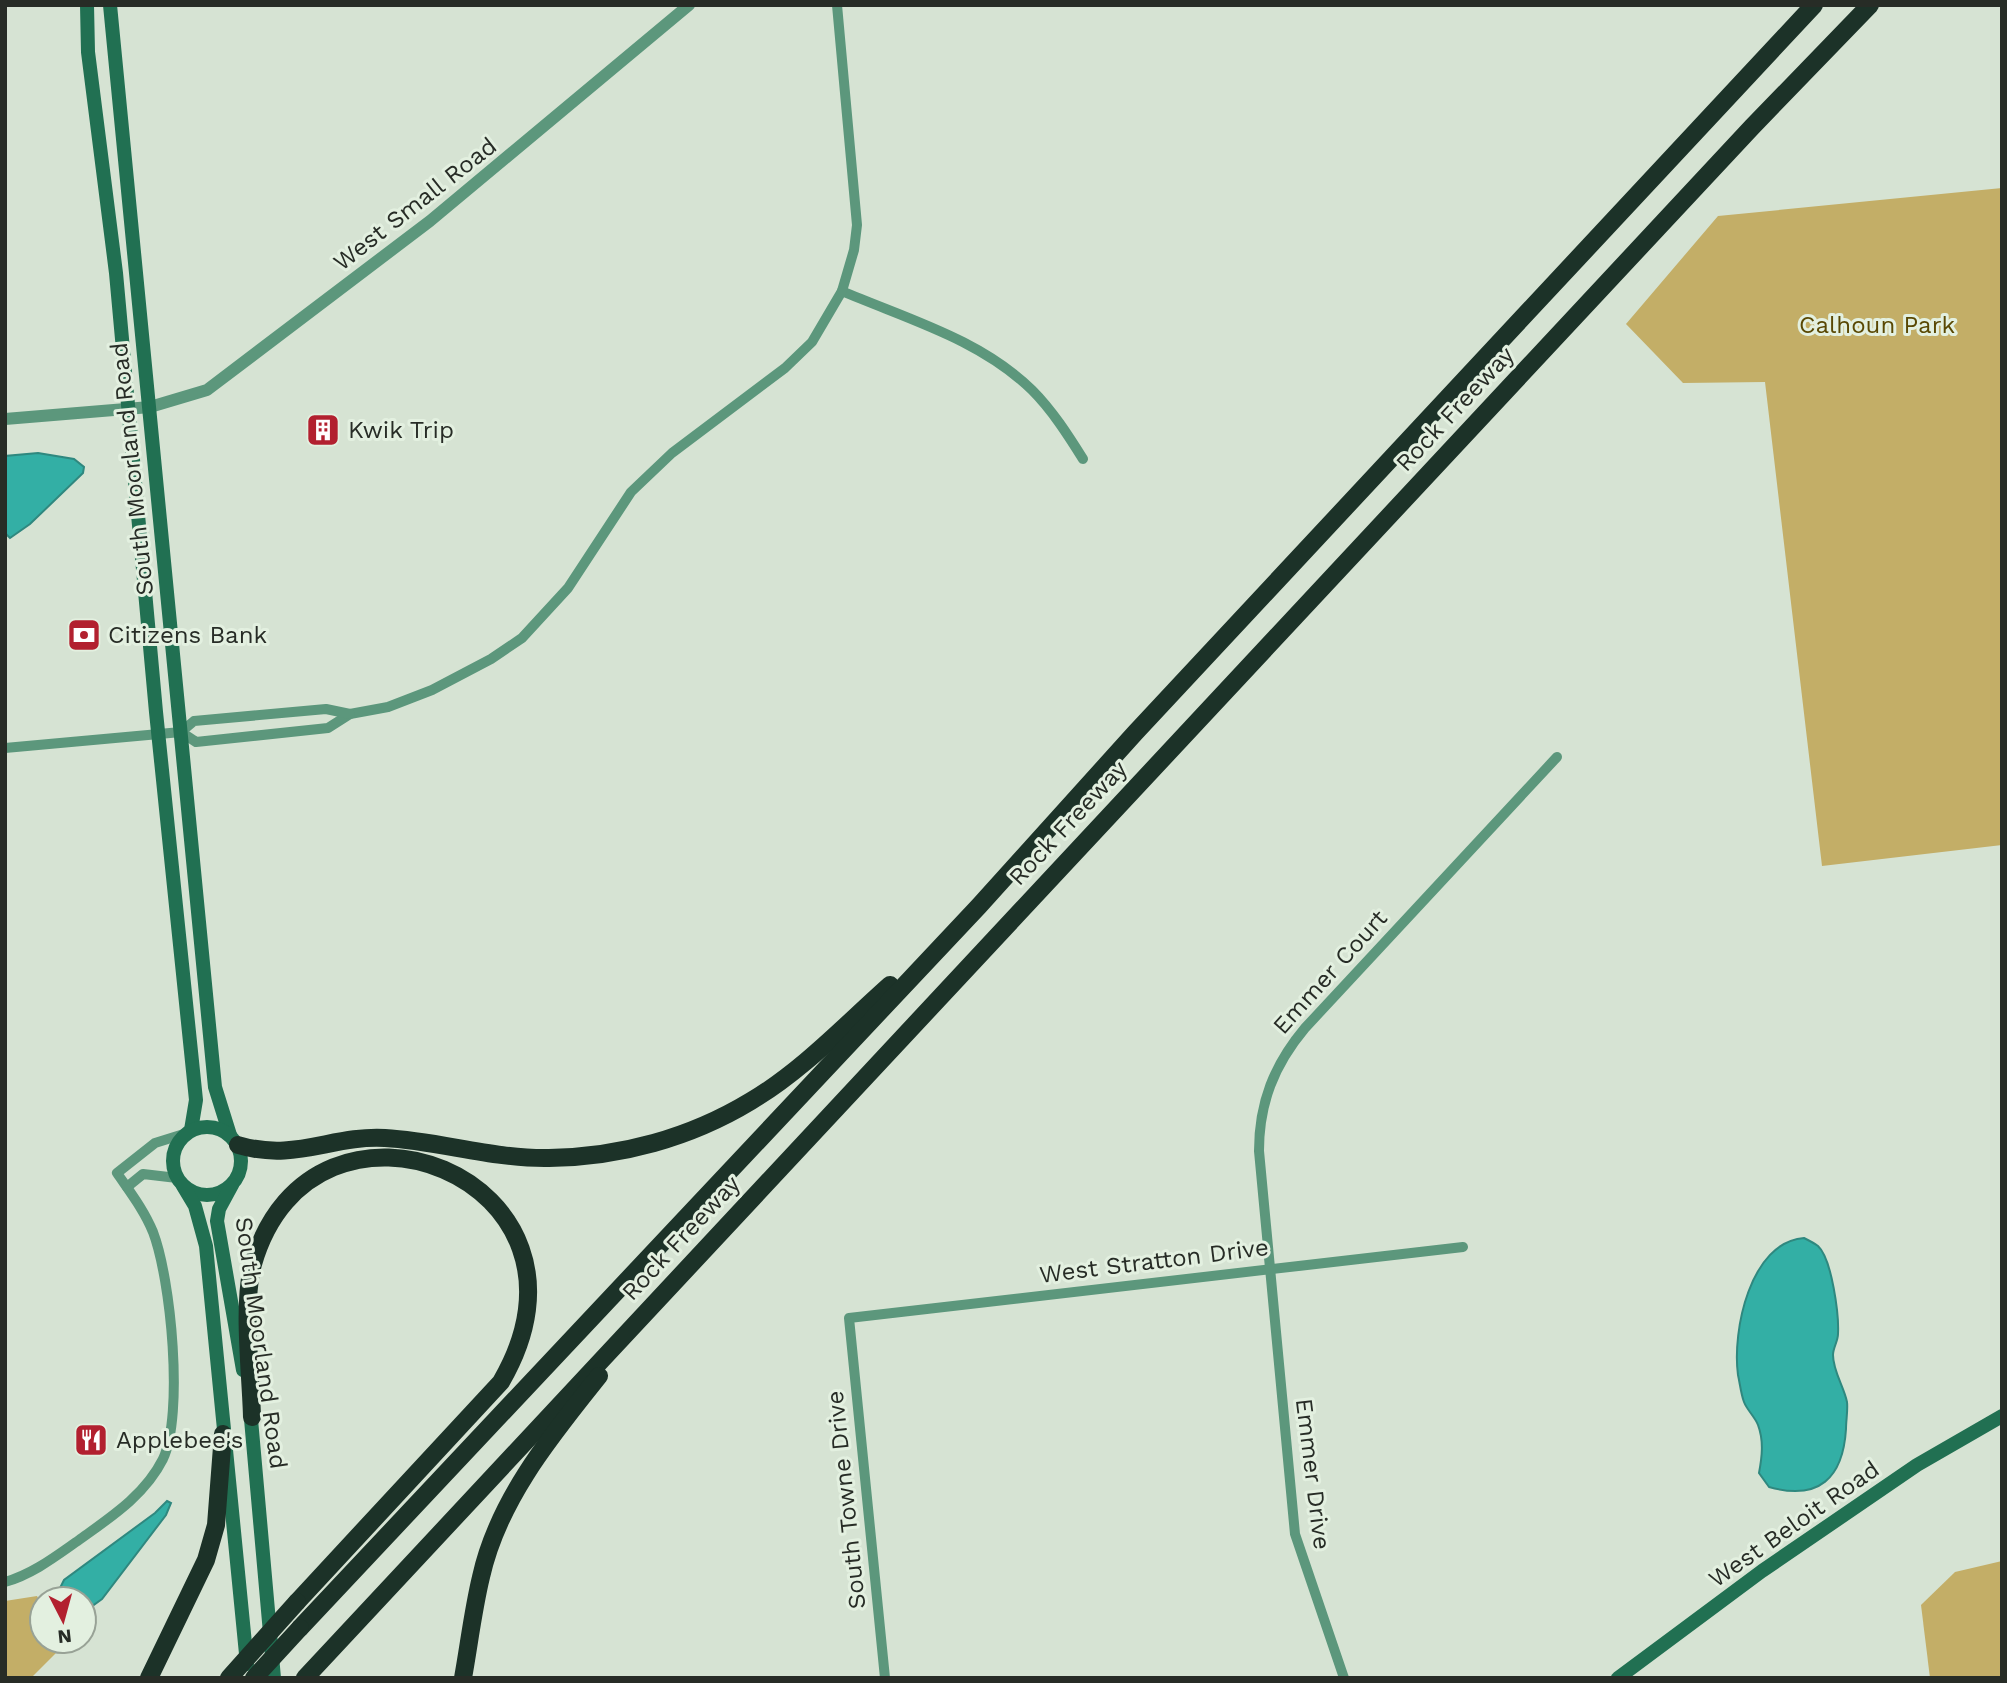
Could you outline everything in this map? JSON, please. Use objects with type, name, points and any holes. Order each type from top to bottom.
[{"type":"highway","name":"Rock Freeway","points":[[251,1678],[979,906],[1135,733],[1814,5]]},
{"type":"highway","name":"Rock Freeway","points":[[305,1678],[1752,127],[1870,5]]},
{"type":"highway","points":[[234,1140],[274,1153],[380,1138],[412,1140],[503,1156],[548,1158],[599,1154],[653,1145],[696,1129],[752,1101],[803,1062],[979,906]]},
{"type":"highway","points":[[229,1678],[501,1382],[517,1355],[527,1320],[529,1286],[523,1254],[508,1223],[490,1200],[467,1180],[439,1165],[406,1157],[373,1157],[339,1166],[307,1183],[283,1206],[264,1233],[252,1267],[252,1417]]},
{"type":"highway","points":[[463,1678],[481,1576],[496,1532],[522,1479],[558,1427],[677,1277]]},
{"type":"highway","points":[[149,1678],[206,1560],[216,1525],[223,1434]]},
{"type":"main road","name":"South Moorland Road","points":[[87,5],[87,41],[116,273],[126,409],[196,1100],[189,1132]]},
{"type":"main road","name":"South Moorland Road","points":[[110,5],[215,1087],[234,1140]]},
{"type":"main road","points":[[207,1126],[234,1140],[242,1166],[232,1185],[223,1191],[202,1195],[180,1182],[173,1158],[175,1149],[189,1132],[207,1126]]},
{"type":"main road","name":"South Moorland Road","points":[[180,1182],[195,1206],[206,1246],[223,1434],[251,1678]]},
{"type":"main road","name":"South Moorland Road","points":[[232,1185],[219,1209],[218,1234],[252,1417],[274,1678]]},
{"type":"main road","name":"West Beloit Road","points":[[1618,1678],[1762,1571],[1917,1465],[2002,1416]]},
{"type":"street","name":"West Small Road","points":[[5,419],[150,407],[197,395],[213,386],[430,222],[689,5]]},
{"type":"street","points":[[5,748],[181,732],[196,742],[328,728],[350,714],[388,707],[432,690],[491,659],[522,638],[561,597],[631,492],[672,453],[795,359],[826,321],[842,290],[854,250],[857,213],[837,5]]},
{"type":"street","points":[[842,290],[951,336],[989,356],[1034,392],[1063,427],[1083,459]]},
{"type":"street","points":[[181,732],[194,721],[326,709],[350,714]]},
{"type":"street","name":"Emmer Court","points":[[1270,1269],[1259,1132],[1267,1092],[1282,1058],[1305,1028],[1557,757]]},
{"type":"street","points":[[5,1582],[43,1565],[127,1504],[153,1476],[169,1442],[175,1387],[163,1271],[152,1230],[117,1173],[155,1143],[189,1132]]},
{"type":"street","points":[[127,1187],[143,1174],[155,1173],[180,1182]]},
{"type":"street","name":"West Stratton Drive","points":[[849,1318],[1463,1247]]},
{"type":"street","name":"Emmer Drive","points":[[1270,1269],[1296,1534],[1343,1678]]},
{"type":"street","name":"South Towne Drive","points":[[849,1318],[885,1678]]},
{"type":"green space","name":"Calhoun Park","points":[[2002,188],[2002,845],[1822,866],[1765,382],[1683,383],[1626,324],[1718,216]]},
{"type":"green space","points":[[2002,1561],[2002,1678],[1930,1678],[1921,1605],[1955,1572]]},
{"type":"green space","points":[[28,1597],[28,1655],[54,1655],[31,1678],[5,1678],[5,1601]]},
{"type":"water","points":[[38,453],[74,459],[84,467],[83,473],[30,524],[10,538],[5,533],[5,456]]},
{"type":"water","points":[[1804,1238],[1818,1246],[1831,1275],[1838,1325],[1833,1361],[1847,1402],[1846,1429],[1840,1461],[1834,1473],[1815,1488],[1787,1491],[1769,1487],[1759,1473],[1761,1437],[1758,1425],[1745,1405],[1741,1392],[1737,1357],[1738,1336],[1748,1292],[1758,1272],[1770,1255],[1785,1243]]},
{"type":"water","points":[[167,1501],[171,1503],[166,1515],[102,1599],[98,1602],[98,1585],[62,1585],[64,1580],[155,1513]]},
{"type":"place","name":"Kwik Trip","points":[[323,430]]},
{"type":"place","name":"Citizens Bank","points":[[84,635]]},
{"type":"place","name":"Applebee's","points":[[91,1440]]}]
